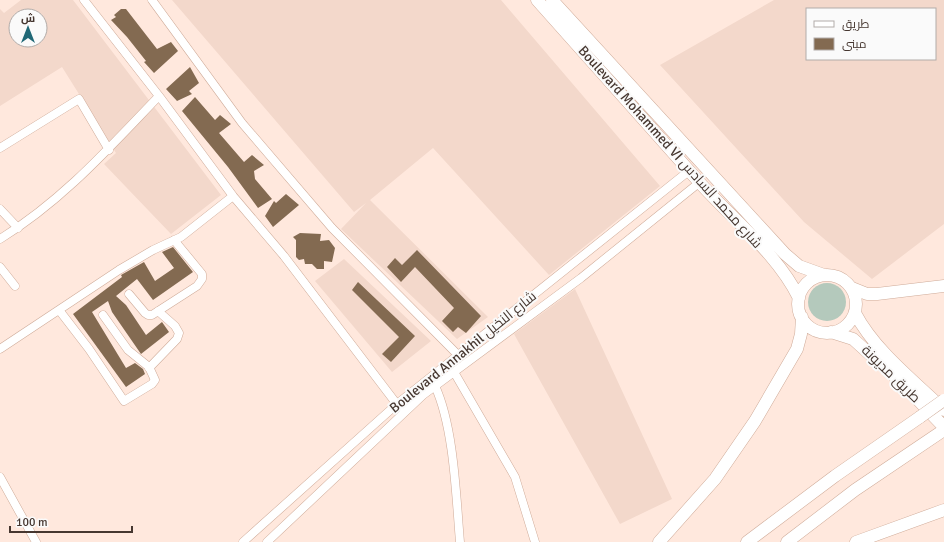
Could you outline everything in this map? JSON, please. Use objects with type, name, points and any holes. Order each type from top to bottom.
[{"type":"highway","name":"Boulevard Mohammed VI شارع محمد السادس","points":[[536,0],[700,182],[774,259],[789,279],[799,298]]},
{"type":"highway","name":"Boulevard Mohammed VI شارع محمد السادس","points":[[552,0],[785,254],[799,266],[824,275]]},
{"type":"highway","points":[[852,288],[856,300],[854,312],[846,326],[831,332],[814,329],[802,317],[799,310],[799,298],[808,282],[814,278],[824,275],[840,278],[852,288],[867,294],[944,286]]},
{"type":"highway","name":"طريق مديونة","points":[[854,312],[864,329],[876,343],[944,410]]},
{"type":"highway","points":[[659,542],[715,479],[755,421],[797,349],[801,334],[802,317]]},
{"type":"highway","name":"طريق مديونة","points":[[831,332],[853,339],[903,384],[942,430]]},
{"type":"highway","points":[[747,542],[835,476],[944,400]]},
{"type":"highway","points":[[787,542],[855,490],[942,430]]},
{"type":"highway","points":[[856,542],[944,510]]},
{"type":"street","points":[[84,0],[159,96],[233,196],[284,256],[403,412]]},
{"type":"street","points":[[152,0],[242,123],[332,228],[458,355]]},
{"type":"street","points":[[0,239],[18,228],[60,197],[109,150],[159,96]]},
{"type":"street","points":[[0,148],[79,99],[109,150]]},
{"type":"street","name":"Boulevard Annakhil شارع النخيل","points":[[243,542],[397,404],[690,170]]},
{"type":"street","name":"Boulevard Annakhil شارع النخيل","points":[[267,542],[403,412],[435,386],[581,278],[700,182]]},
{"type":"street","points":[[0,349],[119,270],[153,250],[181,237],[233,196]]},
{"type":"street","points":[[0,209],[18,228]]},
{"type":"street","points":[[129,294],[148,315],[158,311],[197,286],[202,279],[199,270],[174,240]]},
{"type":"street","points":[[0,267],[15,286]]},
{"type":"street","points":[[59,310],[89,349],[124,400],[152,384],[155,380],[149,368],[128,350],[103,315]]},
{"type":"street","points":[[149,368],[178,338],[180,333],[175,326],[158,311]]},
{"type":"street","points":[[454,372],[515,477],[535,542]]},
{"type":"street","points":[[435,386],[442,402],[450,450],[460,542]]},
{"type":"street","points":[[0,477],[36,542]]},
{"type":"shaded area","points":[[21,0],[73,0],[221,195],[171,234],[104,164],[116,153],[62,67],[0,106],[0,9],[4,13],[8,10],[8,48],[48,48],[48,8],[11,8]]},
{"type":"shaded area","points":[[172,0],[501,0],[660,186],[549,275],[433,148],[370,200],[488,317],[457,339],[341,229],[366,203],[354,212]]},
{"type":"shaded area","points":[[774,0],[944,0],[944,224],[872,279],[804,222],[660,65]]},
{"type":"shaded area","points":[[344,259],[431,341],[392,372],[315,281]]},
{"type":"shaded area","points":[[575,289],[672,499],[620,524],[514,334]]},
{"type":"green space","points":[[827,283],[837,286],[843,292],[846,302],[843,312],[837,318],[827,321],[817,318],[811,312],[808,302],[811,292],[817,286]]},
{"type":"building","points":[[121,9],[126,9],[157,49],[171,42],[178,51],[154,73],[144,62],[146,61],[127,37],[111,20],[116,17],[114,15]]},
{"type":"building","points":[[190,67],[199,83],[189,91],[192,94],[177,101],[166,89]]},
{"type":"building","points":[[195,97],[215,120],[220,115],[231,124],[219,133],[244,162],[252,155],[264,165],[254,171],[255,179],[272,199],[258,208],[228,167],[182,111]]},
{"type":"building","points":[[286,194],[299,205],[273,227],[265,216],[274,201],[276,203]]},
{"type":"building","points":[[300,233],[321,234],[320,241],[329,240],[335,248],[332,262],[324,261],[324,269],[317,269],[312,264],[305,264],[304,259],[299,260],[296,257],[296,240],[293,237]]},
{"type":"building","points":[[173,247],[193,272],[153,300],[137,279],[116,296],[126,305],[146,335],[162,322],[169,332],[141,354],[112,312],[108,301],[92,312],[126,368],[135,363],[143,369],[145,374],[126,387],[73,314],[122,277],[121,275],[144,262],[155,281],[174,268],[162,252]]},
{"type":"building","points":[[417,250],[481,316],[466,333],[458,327],[453,332],[442,321],[454,308],[415,267],[401,282],[387,267],[395,258],[402,265]]},
{"type":"building","points":[[358,282],[415,336],[391,362],[382,354],[399,337],[352,290]]}]
